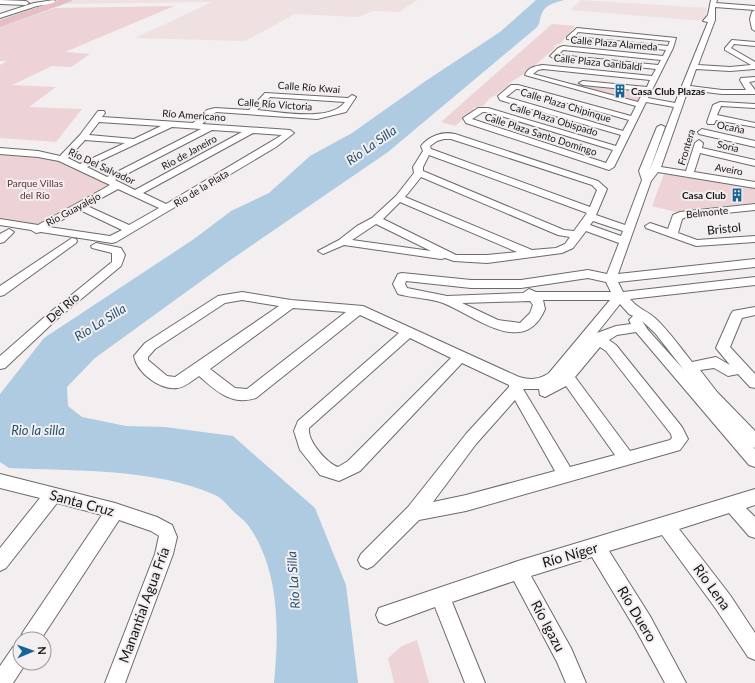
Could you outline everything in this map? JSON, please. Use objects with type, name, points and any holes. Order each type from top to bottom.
[{"type":"main road","points":[[0,20],[68,0]]},
{"type":"main road","points":[[0,24],[58,2]]},
{"type":"street","points":[[0,2],[36,4],[58,2]]},
{"type":"street","points":[[646,180],[644,171],[675,101],[687,86],[712,18],[714,3],[755,8]]},
{"type":"street","points":[[0,16],[36,4]]},
{"type":"street","points":[[0,11],[12,11]]},
{"type":"street","points":[[755,12],[753,20],[755,29]]},
{"type":"street","points":[[680,78],[699,32],[707,19],[712,18]]},
{"type":"street","points":[[618,149],[655,78],[670,48],[674,39],[577,30],[570,38],[670,48]]},
{"type":"street","points":[[755,44],[730,42],[727,50],[755,66]]},
{"type":"street","name":"Calle Plaza Alameda","points":[[660,67],[554,57],[561,48],[665,58]]},
{"type":"street","points":[[733,53],[755,55]]},
{"type":"street","points":[[694,67],[730,69],[755,66]]},
{"type":"street","name":"Calle Plaza Garibaldi","points":[[549,80],[529,75],[530,72],[539,67],[655,78]]},
{"type":"street","points":[[753,92],[744,80],[755,79]]},
{"type":"street","points":[[549,80],[645,97]]},
{"type":"street","points":[[549,80],[675,101]]},
{"type":"street","points":[[687,86],[753,92]]},
{"type":"street","name":"Calle Plaza Chipinque","points":[[625,134],[502,97],[516,87],[633,119]]},
{"type":"street","name":"Calle Río Kwai","points":[[250,112],[268,94],[351,98]]},
{"type":"street","points":[[301,106],[308,97]]},
{"type":"street","name":"Calle Río Victoria","points":[[196,125],[212,111],[321,116],[343,110],[351,98]]},
{"type":"street","points":[[675,101],[657,166],[646,180],[611,279],[620,296],[633,311],[654,323],[691,367],[712,396],[755,442]]},
{"type":"street","name":"Frontera","points":[[693,173],[697,150],[717,105],[755,106]]},
{"type":"street","name":"Calle Plaza Obispado","points":[[467,120],[467,118],[484,110],[618,149]]},
{"type":"street","name":"Río Americano","points":[[84,137],[99,116],[172,124],[290,133]]},
{"type":"street","name":"Calle Plaza Santo Domingo","points":[[467,120],[609,167],[618,149]]},
{"type":"street","points":[[81,167],[172,124]]},
{"type":"street","points":[[708,124],[755,125]]},
{"type":"street","name":"Ocaña","points":[[708,124],[755,144]]},
{"type":"street","name":"Rio Guayalejo","points":[[34,231],[80,206],[112,183],[211,127]]},
{"type":"street","name":"Río de Janeiro","points":[[136,194],[252,130]]},
{"type":"street","name":"Río de la Plata","points":[[114,245],[131,230],[290,133]]},
{"type":"street","points":[[323,251],[343,242],[361,228],[376,220],[399,198],[419,173],[418,167],[427,151],[426,146],[433,139],[442,136],[452,136],[595,183],[602,189],[601,196],[590,214],[585,226],[569,246],[558,251],[486,259],[454,258],[343,242]]},
{"type":"street","points":[[62,159],[84,137],[135,141]]},
{"type":"street","name":"Soria","points":[[697,150],[755,163]]},
{"type":"street","name":"Río Del Salvador","points":[[0,151],[38,154],[62,159],[167,208]]},
{"type":"street","points":[[427,151],[629,230]]},
{"type":"street","name":"Aveiro","points":[[657,166],[755,185]]},
{"type":"street","points":[[419,173],[562,233],[577,235]]},
{"type":"street","points":[[399,198],[531,254]]},
{"type":"street","points":[[80,206],[131,230]]},
{"type":"street","name":"Belmonte","points":[[672,234],[677,217],[684,214],[755,207]]},
{"type":"street","points":[[376,220],[454,258]]},
{"type":"street","points":[[0,222],[72,241],[114,245]]},
{"type":"street","points":[[585,226],[624,241]]},
{"type":"street","name":"Bristol","points":[[650,226],[696,243],[704,244],[755,238]]},
{"type":"street","points":[[0,240],[4,231],[34,231],[114,245]]},
{"type":"street","points":[[0,292],[72,241]]},
{"type":"street","name":"Del Río","points":[[0,364],[52,317],[117,262],[120,255],[114,245]]},
{"type":"street","points":[[755,276],[752,264],[611,279],[588,274],[521,284],[471,284],[402,277],[399,284],[402,291],[447,300],[570,295],[620,296],[755,281]]},
{"type":"street","points":[[447,300],[480,318],[511,329],[523,328],[532,320],[539,306],[538,302],[521,284]]},
{"type":"street","points":[[291,304],[200,369],[177,383],[163,381],[142,362],[141,356],[150,346],[222,299],[242,296],[291,304],[354,311],[406,334],[528,393],[542,392],[553,389],[564,372],[594,337],[620,296]]},
{"type":"street","points":[[200,369],[232,394],[242,396],[251,394],[354,311]]},
{"type":"street","points":[[633,311],[632,315],[639,327],[755,460]]},
{"type":"street","points":[[755,311],[738,314],[723,348],[755,383]]},
{"type":"street","points":[[594,337],[615,330],[639,327]]},
{"type":"street","points":[[406,334],[303,425],[301,431],[305,445],[330,472],[339,474],[354,466],[458,359]]},
{"type":"street","points":[[414,513],[453,506],[675,445],[680,439],[679,435],[611,348],[594,337]]},
{"type":"street","points":[[691,367],[716,362],[728,371],[740,368]]},
{"type":"street","points":[[564,372],[626,458]]},
{"type":"street","points":[[516,386],[566,476]]},
{"type":"street","points":[[367,560],[414,513],[471,438],[516,386]]},
{"type":"street","name":"Santa Cruz","points":[[0,480],[115,511],[164,527]]},
{"type":"street","points":[[0,562],[53,495]]},
{"type":"street","name":"Río Níger","points":[[386,615],[518,570],[666,526],[755,497]]},
{"type":"street","points":[[732,504],[755,530]]},
{"type":"street","points":[[35,631],[115,511]]},
{"type":"street","name":"Río Lena","points":[[666,526],[723,602],[755,650]]},
{"type":"street","name":"Manantial Agua Fría","points":[[115,683],[164,554],[168,537],[164,527]]},
{"type":"street","name":"Río Duero","points":[[596,547],[643,623],[676,683]]},
{"type":"street","name":"Río Igazu","points":[[518,570],[564,655],[576,683]]},
{"type":"street","points":[[440,596],[475,683]]},
{"type":"street","points":[[1,683],[12,666]]},
{"type":"shaded area","points":[[76,0],[417,0],[399,12],[373,11],[358,17],[295,14],[245,41],[135,38],[212,2],[65,4]]},
{"type":"shaded area","points":[[581,0],[707,8],[704,21],[570,10]]},
{"type":"green space","points":[[174,6],[65,52],[90,54],[71,67],[52,66],[12,85],[56,87],[29,107],[82,109],[56,142],[0,138],[0,65],[7,61],[0,61],[0,27],[55,8]]},
{"type":"green space","points":[[552,24],[575,26],[561,43],[553,46],[556,47],[527,72],[490,98],[483,106],[473,108],[474,110],[455,126],[441,122]]},
{"type":"green space","points":[[571,84],[645,91],[640,101],[636,102]]},
{"type":"green space","name":"Parque Villas del Río","points":[[0,151],[54,157],[117,185],[38,228],[0,223]]},
{"type":"green space","points":[[664,174],[719,180],[755,188],[755,203],[676,212],[652,206]]},
{"type":"green space","points":[[417,640],[429,683],[394,683],[388,658],[402,646]]},
{"type":"water","name":"Rio la silla","points":[[536,0],[564,0],[551,4],[546,8],[542,13],[539,24],[536,28],[388,152],[229,261],[95,358],[67,387],[68,406],[82,417],[126,426],[165,427],[233,436],[315,508],[346,585],[358,683],[274,683],[277,624],[272,583],[260,545],[246,523],[218,496],[192,486],[167,480],[114,472],[9,468],[0,462],[0,394],[44,338],[194,239],[231,211],[269,193],[310,156],[352,133],[427,80],[500,32]]},
{"type":"place","name":"Casa Club Plazas","points":[[620,91]]},
{"type":"place","name":"Casa Club","points":[[737,195]]},
{"type":"water label","name":"Río La Silla","points":[[371,145]]},
{"type":"water label","name":"Río La Silla","points":[[100,322]]},
{"type":"water label","name":"Río La Silla","points":[[293,580]]}]
